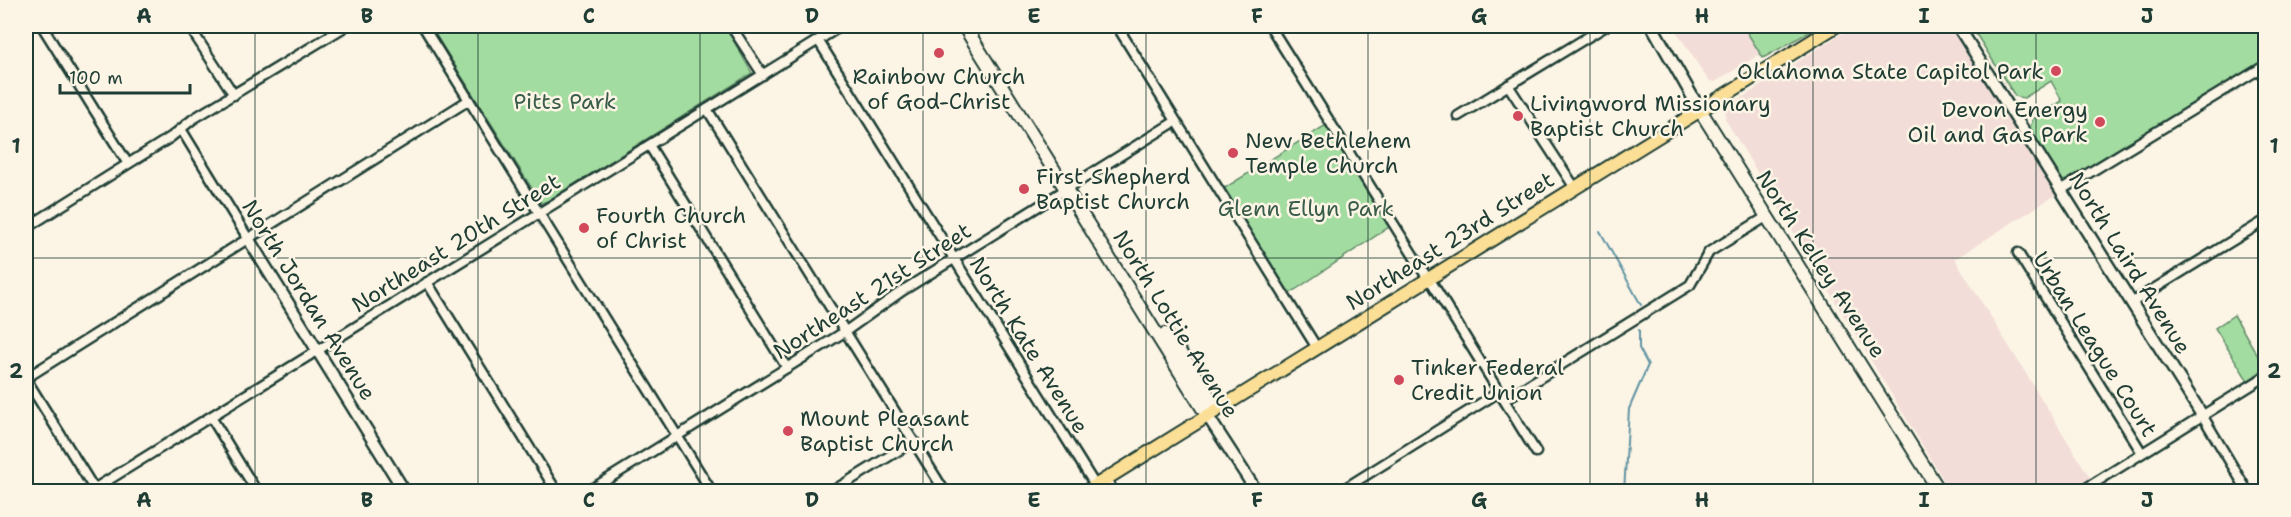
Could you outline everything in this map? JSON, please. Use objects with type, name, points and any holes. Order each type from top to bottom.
[{"type":"main road","name":"North Lottie Avenue","points":[[964,26],[1167,337],[1190,366],[1212,412]]},
{"type":"main road","name":"North Lottie Avenue","points":[[973,26],[1069,187]]},
{"type":"main road","name":"Northeast 23rd Street","points":[[1095,485],[1836,26]]},
{"type":"main road","name":"North Kelley Avenue","points":[[1700,110],[1940,492]]},
{"type":"street","points":[[42,26],[128,165]]},
{"type":"street","points":[[189,26],[234,95]]},
{"type":"street","points":[[26,228],[346,26]]},
{"type":"street","points":[[423,26],[712,492]]},
{"type":"street","points":[[731,26],[763,75]]},
{"type":"street","name":"Northeast 20th Street","points":[[93,490],[841,26]]},
{"type":"street","points":[[1117,26],[1317,348]]},
{"type":"street","points":[[1269,26],[1536,452]]},
{"type":"street","points":[[1458,116],[1606,26]]},
{"type":"street","name":"North Kelley Avenue","points":[[1652,26],[1700,110]]},
{"type":"street","name":"North Laird Avenue","points":[[1958,26],[2248,492]]},
{"type":"street","name":"North Kate Avenue","points":[[818,40],[1095,485],[1114,492]]},
{"type":"street","points":[[2061,190],[2265,64]]},
{"type":"street","points":[[1508,85],[1575,188]]},
{"type":"street","points":[[93,490],[26,378],[469,100]]},
{"type":"street","points":[[707,109],[945,492]]},
{"type":"street","name":"Northeast 21st Street","points":[[587,492],[846,331],[954,258],[1176,121]]},
{"type":"street","name":"North Jordan Avenue","points":[[181,129],[405,492]]},
{"type":"street","points":[[649,145],[787,368]]},
{"type":"street","points":[[1339,492],[1682,290],[1694,281],[1709,252],[1766,217]]},
{"type":"street","points":[[2131,303],[2265,220]]},
{"type":"street","name":"Urban League Court","points":[[2018,253],[2142,453]]},
{"type":"street","points":[[427,282],[557,492]]},
{"type":"street","points":[[2080,492],[2265,376]]},
{"type":"street","name":"North Lottie Avenue","points":[[1212,412],[1257,492]]},
{"type":"street","points":[[211,417],[257,492]]},
{"type":"street","points":[[831,492],[914,441]]},
{"type":"shaded area","points":[[1673,26],[1743,26],[1760,54],[1715,82],[1708,80]]},
{"type":"shaded area","points":[[1853,26],[1951,26],[2057,194],[1955,259],[2091,479],[2071,491],[1950,491],[1725,119],[1726,108]]},
{"type":"green space","name":"Pitts Park","points":[[430,26],[725,26],[752,73],[548,201],[541,203]]},
{"type":"green space","name":"Oklahoma State Capitol Park","points":[[1743,26],[1820,26],[1763,58]]},
{"type":"green space","name":"Oklahoma State Capitol Park","points":[[1971,26],[2265,26],[2265,61],[2067,184],[2060,181],[2030,128],[2033,119],[2062,101],[2051,81],[2024,98],[2015,96]]},
{"type":"green space","name":"Glenn Ellyn Park","points":[[1326,125],[1389,227],[1289,294],[1223,189]]},
{"type":"green space","points":[[2234,315],[2265,368],[2248,381],[2215,328]]},
{"type":"waterway","points":[[1600,231],[1641,305]]},
{"type":"waterway","points":[[1624,492],[1629,409],[1648,365],[1639,348],[1639,330]]},
{"type":"place","name":"Rainbow Church of God-Christ","points":[[939,53]]},
{"type":"place","name":"Oklahoma State Capitol Park","points":[[2056,71]]},
{"type":"place","name":"Livingword Missionary Baptist Church","points":[[1518,116]]},
{"type":"place","name":"Devon Energy Oil and Gas Park","points":[[2100,122]]},
{"type":"place","name":"New Bethlehem Temple Church","points":[[1233,153]]},
{"type":"place","name":"First Shepherd Baptist Church","points":[[1024,189]]},
{"type":"place","name":"Fourth Church of Christ","points":[[584,228]]},
{"type":"place","name":"Tinker Federal Credit Union","points":[[1399,380]]},
{"type":"place","name":"Mount Pleasant Baptist Church","points":[[788,431]]}]
